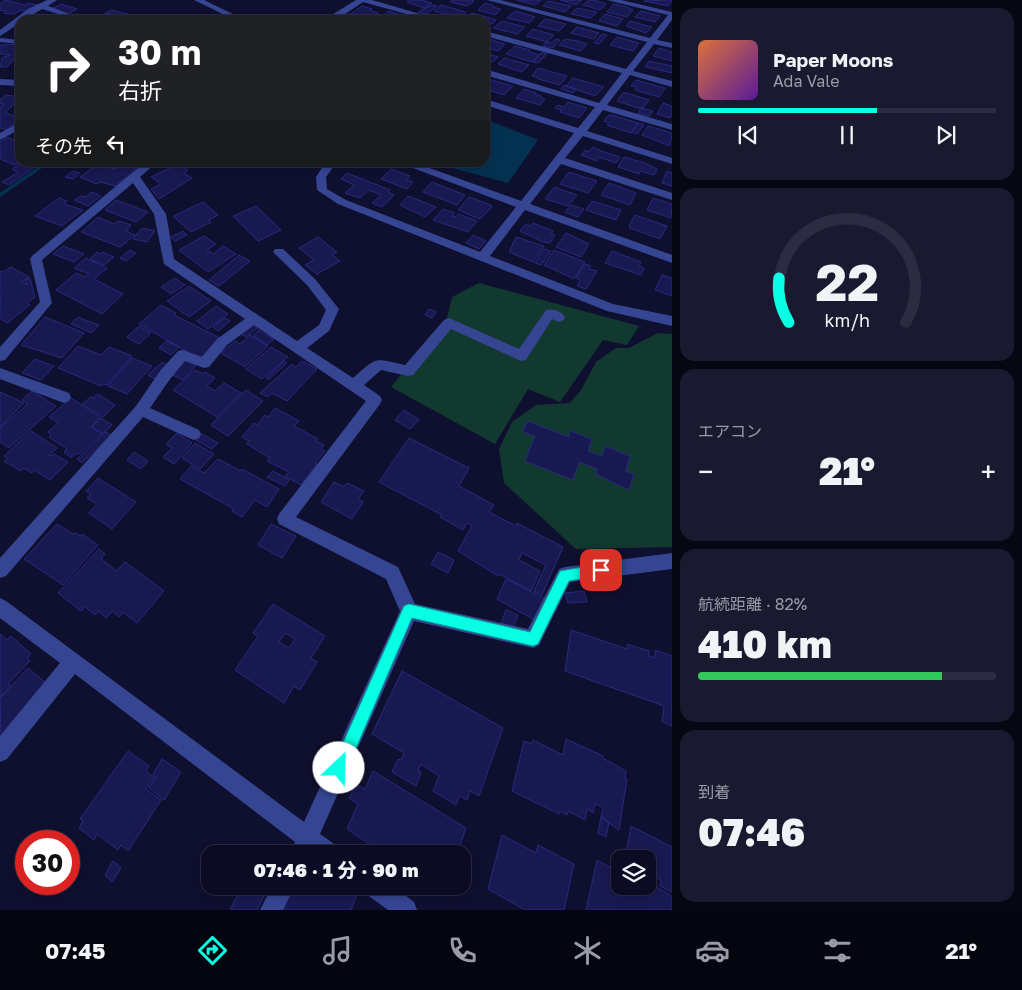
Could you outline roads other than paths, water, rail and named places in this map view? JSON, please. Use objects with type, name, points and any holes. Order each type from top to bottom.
[{"type":"street","points":[[28,15],[53,0]]},
{"type":"street","points":[[198,0],[223,15]]},
{"type":"street","points":[[338,15],[362,0],[418,15]]},
{"type":"street","points":[[491,0],[672,46]]},
{"type":"street","points":[[483,257],[672,15],[611,0]]},
{"type":"street","points":[[42,6],[68,15]]},
{"type":"street","points":[[0,34],[15,24]]},
{"type":"street","points":[[490,34],[672,84]]},
{"type":"street","points":[[0,40],[15,42]]},
{"type":"street","points":[[490,73],[672,127]]},
{"type":"street","points":[[0,82],[15,83]]},
{"type":"street","points":[[490,104],[672,160]]},
{"type":"street","points":[[0,137],[15,128]]},
{"type":"street","points":[[560,160],[672,197]]},
{"type":"street","points":[[0,356],[46,303],[36,259],[147,167]]},
{"type":"street","points":[[328,167],[321,177],[322,190],[342,202],[611,308],[672,321]]},
{"type":"street","points":[[416,167],[672,259]]},
{"type":"street","points":[[135,178],[160,214],[168,261],[375,400],[285,519],[392,573],[409,611],[305,845]]},
{"type":"street","points":[[279,252],[311,282],[333,309],[324,328],[298,348]]},
{"type":"street","points":[[354,386],[378,364],[408,371],[449,323],[521,356],[550,313],[560,317]]},
{"type":"street","points":[[0,570],[140,410],[165,375],[183,355],[204,363],[222,342],[254,319]]},
{"type":"street","points":[[0,373],[64,398]]},
{"type":"street","points":[[140,410],[194,434]]},
{"type":"street","points":[[409,611],[533,639],[565,575],[672,561]]},
{"type":"street","points":[[0,607],[73,662],[304,845]]},
{"type":"street","points":[[0,752],[73,662]]},
{"type":"street","points":[[271,910],[279,895]]},
{"type":"street","points":[[386,895],[406,910]]},
{"type":"water","points":[[490,121],[538,140],[508,183],[449,167],[490,167]]},
{"type":"waterway","points":[[0,195],[42,167]]}]
